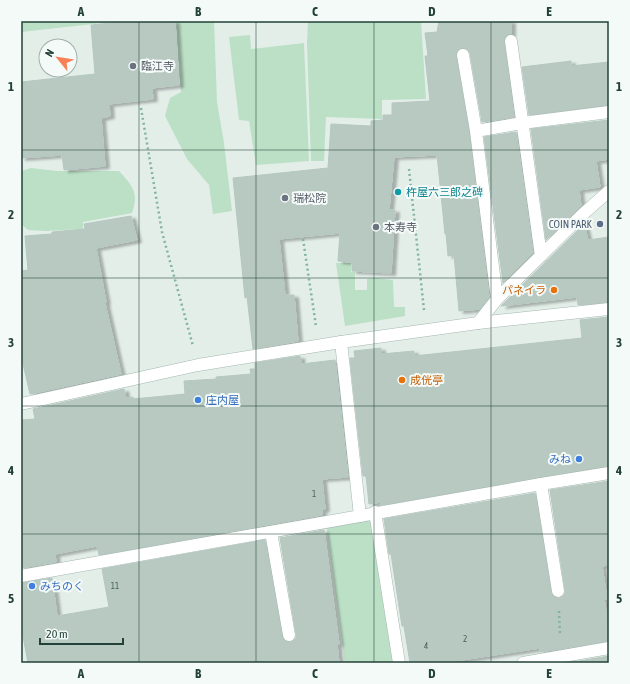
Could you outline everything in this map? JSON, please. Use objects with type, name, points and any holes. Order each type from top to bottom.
[{"type":"street","points":[[510,41],[541,256]]},
{"type":"street","points":[[463,55],[476,131],[497,299]]},
{"type":"street","points":[[476,131],[522,123],[609,112]]},
{"type":"street","points":[[478,324],[497,299],[583,214],[609,191]]},
{"type":"street","points":[[21,404],[198,365],[341,342],[609,309]]},
{"type":"street","points":[[341,342],[360,516]]},
{"type":"street","points":[[21,576],[360,516],[375,512],[609,473]]},
{"type":"street","points":[[541,484],[558,591]]},
{"type":"street","points":[[375,512],[399,663]]},
{"type":"street","points":[[271,532],[289,634]]},
{"type":"street","points":[[523,663],[609,648]]},
{"type":"path","points":[[141,108],[162,232],[198,365]]},
{"type":"path","points":[[410,169],[426,331]]},
{"type":"path","points":[[303,239],[319,346]]},
{"type":"path","points":[[558,591],[562,656]]},
{"type":"green space","points":[[21,21],[120,21],[21,32]]},
{"type":"green space","points":[[176,21],[214,21],[217,102],[224,143],[232,211],[213,214],[209,185],[187,159],[165,116],[170,98],[181,92]]},
{"type":"green space","points":[[308,21],[421,21],[426,99],[382,100],[382,119],[326,117],[324,161],[311,161],[307,43]]},
{"type":"green space","points":[[250,35],[251,49],[304,43],[309,161],[256,165],[249,121],[239,120],[229,37]]},
{"type":"green space","points":[[31,168],[57,171],[119,171],[128,181],[135,195],[132,213],[83,222],[83,229],[46,231],[28,230],[21,224],[21,171]]},
{"type":"green space","points":[[336,263],[351,263],[351,272],[355,272],[355,290],[367,290],[367,279],[376,278],[393,280],[394,307],[405,307],[405,316],[345,326]]},
{"type":"green space","points":[[375,512],[399,663],[345,663],[326,522]]},
{"type":"building","points":[[127,21],[175,21],[179,85],[152,88],[153,99],[109,104],[110,116],[101,118],[105,166],[64,170],[62,155],[21,158],[21,82],[58,78],[78,78],[78,76],[95,74],[91,25]]},
{"type":"building","points":[[439,21],[511,21],[511,34],[506,35],[504,42],[514,117],[482,122],[470,53],[466,48],[461,48],[458,50],[456,56],[469,132],[489,297],[480,309],[459,311],[454,255],[448,256],[437,155],[394,157],[389,210],[395,210],[391,273],[352,271],[352,262],[338,261],[340,233],[279,239],[285,295],[294,295],[298,341],[253,349],[247,297],[245,298],[233,178],[328,168],[331,124],[371,126],[371,121],[383,120],[383,115],[392,115],[392,103],[430,101],[425,56],[428,56],[425,33],[437,32]]},
{"type":"building","points":[[571,61],[571,66],[609,62],[609,105],[529,115],[522,67]]},
{"type":"building","points":[[609,120],[609,159],[596,161],[600,187],[579,190],[581,206],[546,240],[531,129]]},
{"type":"building","points":[[516,132],[533,253],[503,283],[484,137]]},
{"type":"building","points":[[131,216],[137,240],[96,248],[105,303],[121,374],[30,394],[21,355],[21,271],[28,270],[25,236],[85,229],[84,224]]},
{"type":"building","points":[[584,224],[588,240],[609,237],[609,302],[578,305],[577,297],[501,306]]},
{"type":"building","points":[[609,317],[609,466],[381,505],[381,502],[369,504],[366,476],[363,476],[350,358],[355,358],[354,351],[381,348],[381,354],[414,351],[414,356],[582,338],[580,320]]},
{"type":"building","points":[[300,356],[301,364],[335,360],[348,477],[322,479],[325,509],[322,510],[322,515],[99,555],[97,546],[55,554],[56,562],[21,568],[21,420],[35,419],[33,409],[124,389],[126,398],[133,397],[133,399],[185,394],[184,381],[216,379],[216,377],[251,374],[250,369],[255,369],[255,363]]},
{"type":"building","points":[[609,481],[609,565],[602,566],[607,599],[604,599],[609,627],[609,641],[540,652],[540,648],[442,663],[410,663],[404,626],[402,626],[391,554],[389,554],[384,519],[535,493],[551,592],[555,598],[560,598],[565,594],[565,590],[550,490]]},
{"type":"building","points":[[324,530],[339,644],[337,644],[339,663],[264,663],[263,660],[239,663],[28,663],[21,626],[21,583],[52,578],[57,616],[109,607],[102,569],[265,540],[282,636],[286,642],[291,642],[296,638],[296,634],[280,538]]},
{"type":"building","points":[[609,656],[609,663],[567,663]]},
{"type":"place","name":"臨江寺","points":[[133,66]]},
{"type":"place","name":"杵屋六三郎之碑","points":[[398,192]]},
{"type":"place","name":"瑞松院","points":[[285,198]]},
{"type":"place","name":"COIN PARK","points":[[600,224]]},
{"type":"place","name":"本寿寺","points":[[376,227]]},
{"type":"place","name":"パネイラ","points":[[554,290]]},
{"type":"place","name":"成侊亭","points":[[402,380]]},
{"type":"place","name":"庄内屋","points":[[198,400]]},
{"type":"place","name":"みね","points":[[579,459]]},
{"type":"place","name":"みちのく","points":[[32,586]]}]
